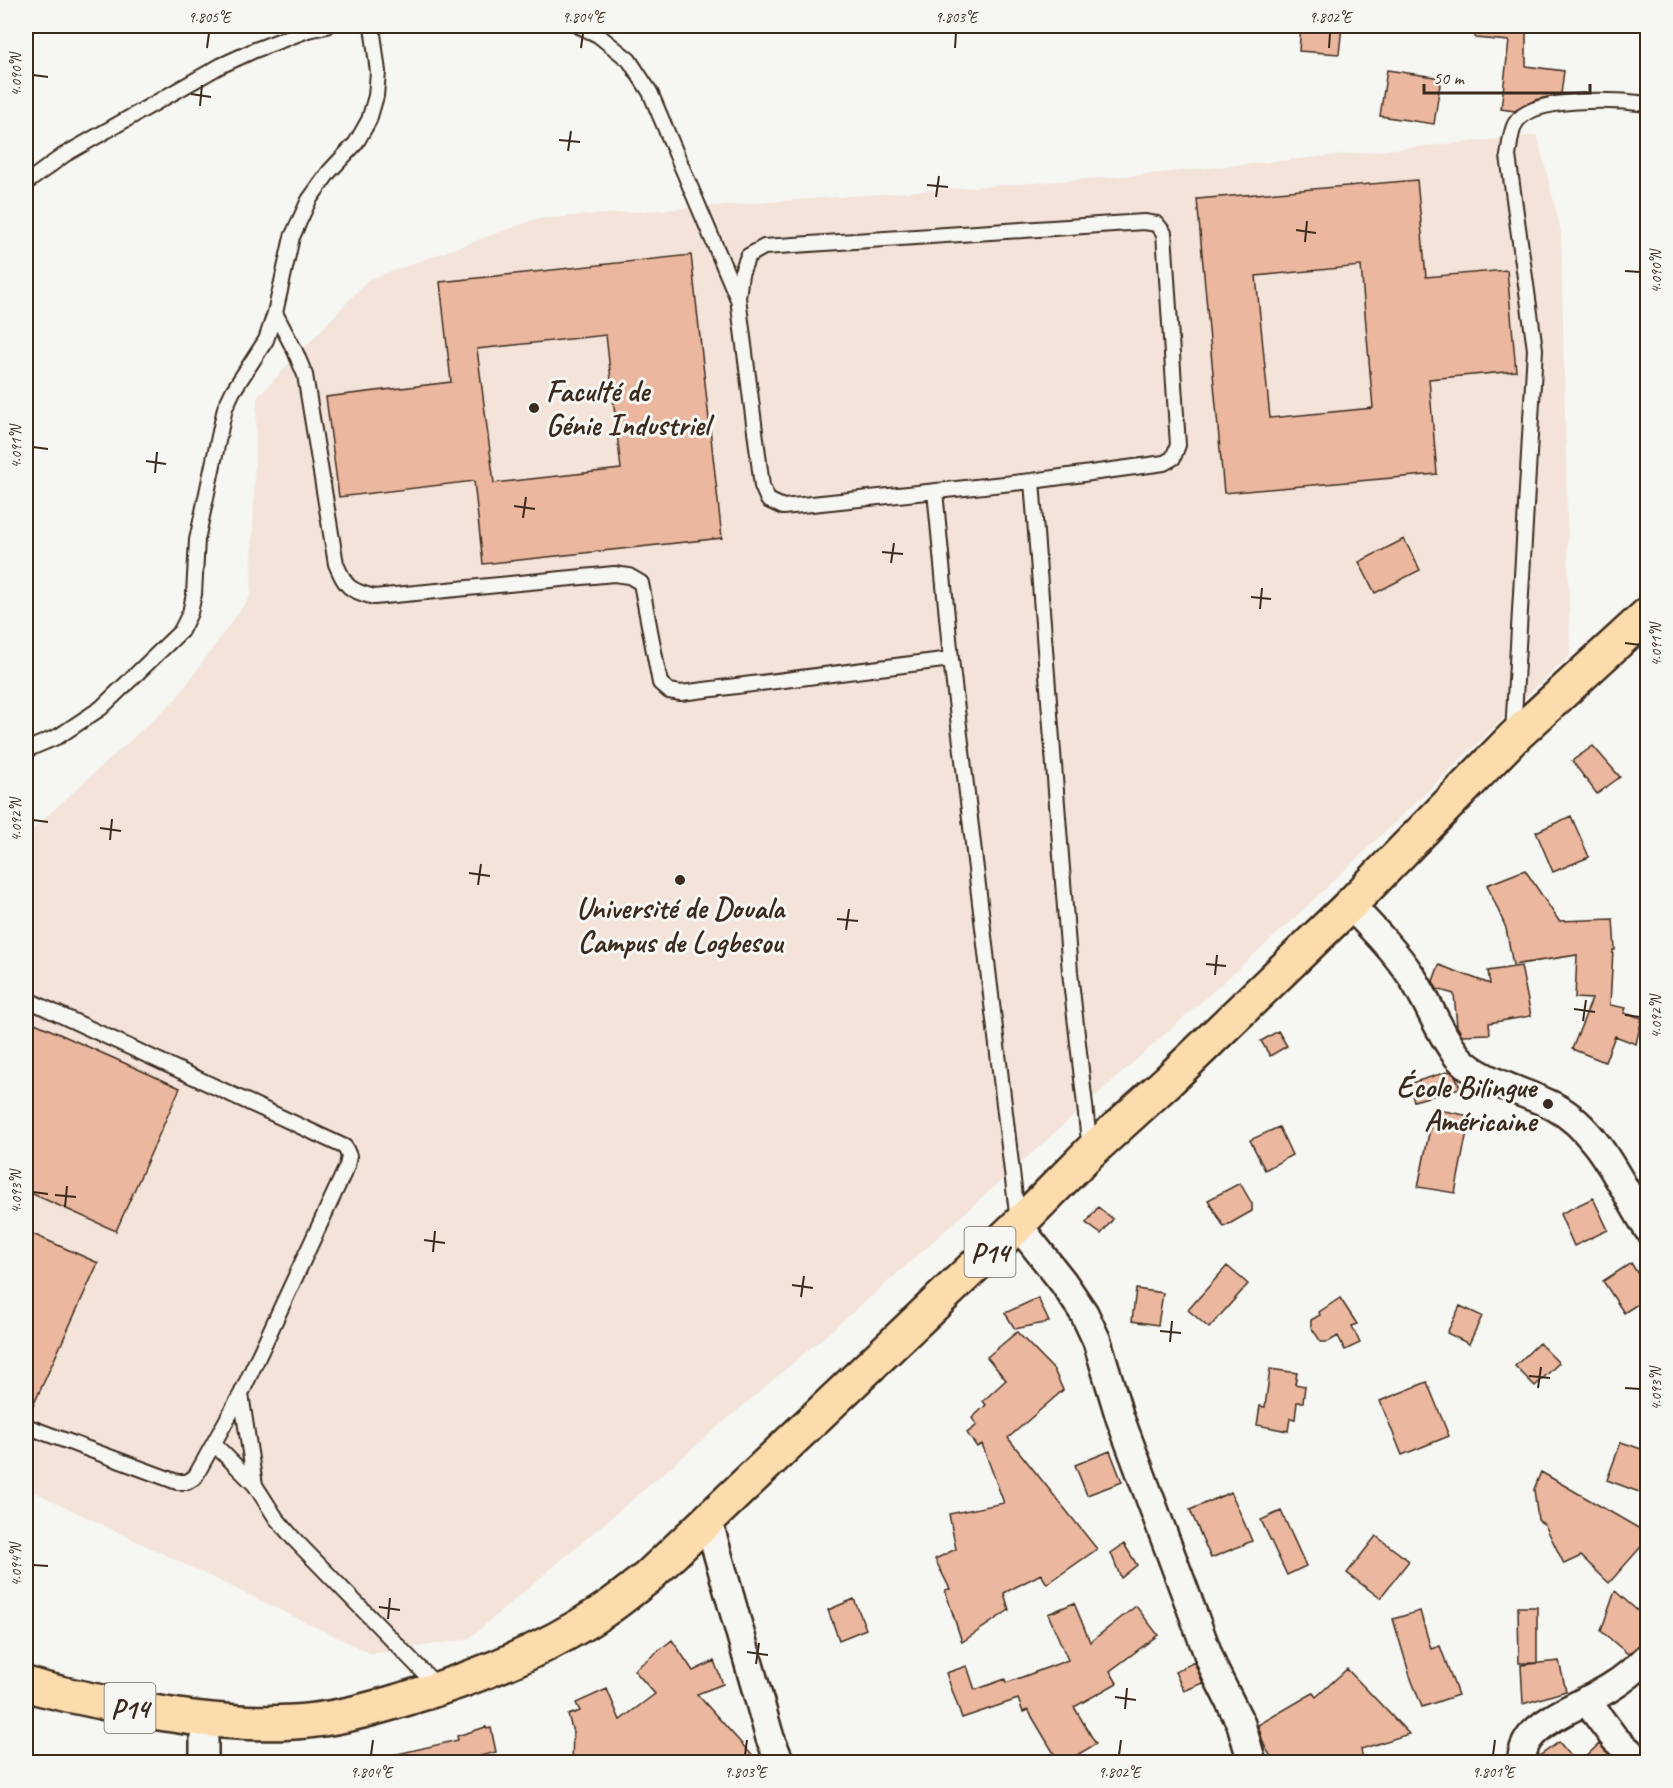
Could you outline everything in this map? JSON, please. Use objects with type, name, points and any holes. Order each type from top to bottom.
[{"type":"main road","name":"P14","points":[[26,1684],[135,1709],[204,1719],[237,1722],[306,1721],[339,1717],[440,1689],[506,1664],[548,1644],[599,1614],[647,1578],[1018,1225],[1090,1152],[1168,1081],[1350,905],[1513,738],[1647,614]]},
{"type":"street","points":[[1350,905],[1393,951],[1411,976],[1458,1057],[1482,1076],[1556,1107],[1572,1118],[1592,1137],[1647,1229]]},
{"type":"street","points":[[1018,1225],[1079,1305],[1097,1341],[1120,1418],[1214,1670],[1241,1724],[1252,1762]]},
{"type":"street","points":[[708,1520],[770,1738],[780,1762]]},
{"type":"street","points":[[1521,1762],[1528,1739],[1563,1712],[1611,1687],[1647,1657]]},
{"type":"street","points":[[1586,1700],[1615,1739],[1641,1762]]},
{"type":"street","points":[[204,1719],[204,1762]]},
{"type":"lane","points":[[26,183],[64,154],[220,66],[308,30],[327,26]]},
{"type":"lane","points":[[26,750],[59,736],[101,708],[180,631],[190,613],[194,594],[197,540],[225,408],[266,340],[275,313],[292,237],[309,201],[329,172],[356,143],[369,120],[376,96],[378,72],[372,26]]},
{"type":"lane","points":[[579,26],[598,34],[629,60],[650,92],[738,298]]},
{"type":"lane","points":[[1513,738],[1535,349],[1508,156],[1510,138],[1516,123],[1528,111],[1544,106],[1600,101],[1647,104]]},
{"type":"lane","points":[[1144,222],[1157,224],[1164,233],[1165,245],[1178,446],[1173,458],[1164,464],[1032,481],[783,507],[768,500],[762,486],[738,298],[741,274],[748,256],[764,248],[1144,222]]},
{"type":"lane","points":[[275,313],[305,375],[336,564],[344,582],[355,592],[374,597],[614,574],[629,576],[641,583],[660,683],[669,691],[681,693],[951,658]]},
{"type":"lane","points":[[1032,481],[1070,972],[1090,1152]]},
{"type":"lane","points":[[935,491],[951,658],[1018,1225]]},
{"type":"lane","points":[[26,999],[345,1147],[349,1156],[347,1166],[241,1394],[195,1477],[187,1482],[177,1482],[26,1426]]},
{"type":"lane","points":[[241,1394],[255,1485]]},
{"type":"lane","points":[[214,1444],[255,1485],[276,1518],[293,1538],[440,1689]]},
{"type":"shaded area","name":"Université de Douala Campus de Logbesou","points":[[1537,135],[1561,231],[1570,655],[1287,925],[873,1295],[468,1639],[372,1654],[26,1488],[26,835],[176,699],[251,595],[257,398],[368,280],[536,219],[1129,176]]},
{"type":"building","points":[[1301,26],[1342,26],[1339,54],[1299,51]]},
{"type":"building","points":[[1476,26],[1526,26],[1526,66],[1564,71],[1561,94],[1535,100],[1515,111],[1501,109],[1509,41],[1475,38]]},
{"type":"building","points":[[1387,70],[1441,78],[1434,124],[1380,116]]},
{"type":"building","points":[[1417,180],[1426,277],[1507,270],[1516,371],[1429,379],[1437,474],[1224,493],[1197,199]],"holes":[[[1361,266],[1373,408],[1270,418],[1256,276]]]},
{"type":"building","points":[[691,255],[722,538],[483,564],[474,481],[339,497],[326,397],[451,382],[440,282]],"holes":[[[606,335],[621,469],[494,483],[477,349]]]},
{"type":"building","points":[[1404,539],[1420,570],[1375,593],[1359,562]]},
{"type":"building","points":[[1593,746],[1620,777],[1597,794],[1572,761]]},
{"type":"building","points":[[1571,816],[1589,857],[1553,872],[1536,832]]},
{"type":"building","points":[[1525,870],[1559,921],[1613,919],[1615,950],[1613,950],[1610,1005],[1626,1008],[1624,1013],[1642,1018],[1636,1044],[1615,1036],[1605,1062],[1572,1049],[1592,999],[1575,998],[1577,955],[1513,965],[1506,928],[1487,885]]},
{"type":"building","points":[[1439,965],[1490,984],[1488,971],[1521,966],[1531,1016],[1489,1023],[1490,1034],[1462,1035],[1457,1026],[1454,994],[1437,989],[1433,981]]},
{"type":"building","points":[[26,1019],[180,1088],[116,1231],[26,1191]]},
{"type":"building","points":[[1278,1031],[1287,1046],[1270,1056],[1261,1041]]},
{"type":"building","points":[[1450,1071],[1456,1077],[1460,1088],[1414,1101],[1408,1084]]},
{"type":"building","points":[[1434,1109],[1470,1116],[1455,1193],[1418,1187]]},
{"type":"building","points":[[1279,1127],[1292,1155],[1265,1170],[1250,1140]]},
{"type":"building","points":[[1240,1183],[1252,1204],[1252,1211],[1224,1227],[1208,1200]]},
{"type":"building","points":[[1593,1198],[1608,1230],[1574,1246],[1560,1214]]},
{"type":"building","points":[[1098,1207],[1113,1219],[1101,1234],[1086,1223]]},
{"type":"building","points":[[26,1231],[98,1263],[28,1417],[26,1417]]},
{"type":"building","points":[[1631,1263],[1647,1288],[1647,1298],[1624,1313],[1603,1281]]},
{"type":"building","points":[[1227,1266],[1248,1284],[1209,1328],[1188,1310]]},
{"type":"building","points":[[1136,1289],[1163,1293],[1158,1325],[1132,1321]]},
{"type":"building","points":[[1038,1298],[1049,1322],[1015,1329],[1005,1313]]},
{"type":"building","points":[[1340,1298],[1357,1324],[1352,1326],[1360,1343],[1345,1350],[1338,1336],[1328,1342],[1321,1342],[1311,1327],[1311,1320],[1320,1315],[1319,1312]]},
{"type":"building","points":[[1460,1306],[1482,1316],[1469,1344],[1447,1333]]},
{"type":"building","points":[[1017,1332],[1054,1370],[1063,1390],[1008,1438],[1097,1549],[1047,1584],[1041,1574],[1004,1593],[1009,1610],[962,1642],[945,1590],[950,1589],[935,1559],[956,1549],[949,1514],[1004,1503],[982,1444],[977,1447],[967,1433],[977,1425],[972,1418],[986,1405],[983,1401],[1006,1380],[987,1357]]},
{"type":"building","points":[[1539,1343],[1559,1363],[1535,1386],[1515,1366]]},
{"type":"building","points":[[1270,1369],[1297,1373],[1295,1384],[1305,1386],[1303,1402],[1297,1402],[1295,1419],[1290,1418],[1288,1431],[1257,1425],[1260,1406],[1265,1407]]},
{"type":"building","points":[[1427,1382],[1449,1436],[1402,1455],[1380,1401]]},
{"type":"building","points":[[1621,1442],[1647,1451],[1647,1495],[1607,1480]]},
{"type":"building","points":[[1110,1451],[1122,1482],[1087,1495],[1075,1465]]},
{"type":"building","points":[[1541,1472],[1647,1533],[1647,1540],[1609,1583],[1581,1556],[1564,1564],[1545,1525],[1538,1520],[1534,1489]]},
{"type":"building","points":[[1231,1492],[1252,1541],[1211,1558],[1190,1510]]},
{"type":"building","points":[[1281,1511],[1306,1566],[1287,1575],[1261,1520]]},
{"type":"building","points":[[1376,1536],[1409,1561],[1380,1598],[1347,1573]]},
{"type":"building","points":[[1124,1544],[1137,1565],[1121,1578],[1111,1553]]},
{"type":"building","points":[[1615,1591],[1647,1619],[1647,1639],[1628,1654],[1601,1631]]},
{"type":"building","points":[[854,1599],[866,1629],[839,1640],[828,1610]]},
{"type":"building","points":[[1074,1603],[1090,1642],[1136,1606],[1158,1635],[1110,1671],[1117,1683],[1074,1707],[1096,1744],[1065,1762],[1059,1762],[1028,1710],[1023,1712],[1018,1699],[962,1718],[946,1673],[967,1666],[975,1690],[1005,1679],[1006,1683],[1068,1660],[1048,1614]]},
{"type":"building","points":[[1518,1607],[1537,1607],[1537,1663],[1519,1663]]},
{"type":"building","points":[[1420,1611],[1431,1649],[1440,1646],[1458,1695],[1422,1707],[1393,1619]]},
{"type":"building","points":[[672,1640],[693,1671],[714,1661],[723,1684],[697,1694],[758,1762],[572,1762],[573,1732],[568,1715],[580,1711],[576,1703],[607,1689],[620,1720],[655,1694],[634,1670]]},
{"type":"building","points":[[1559,1661],[1566,1691],[1523,1704],[1521,1665]]},
{"type":"building","points":[[1194,1662],[1203,1683],[1184,1691],[1175,1672]]},
{"type":"building","points":[[1347,1669],[1409,1734],[1361,1749],[1363,1762],[1274,1762],[1264,1745],[1258,1725],[1313,1693],[1316,1697]]},
{"type":"building","points":[[486,1727],[491,1728],[496,1752],[457,1762],[393,1762],[393,1755],[458,1740],[457,1736]]},
{"type":"building","points":[[1559,1742],[1576,1762],[1537,1762],[1538,1757]]},
{"type":"building","points":[[1599,1744],[1617,1762],[1580,1762]]},
{"type":"place","name":"Faculté de Génie Industriel","points":[[534,408]]},
{"type":"place","name":"Université de Douala Campus de Logbesou","points":[[680,880]]},
{"type":"place","name":"École Bilingue Américaine","points":[[1548,1104]]}]
